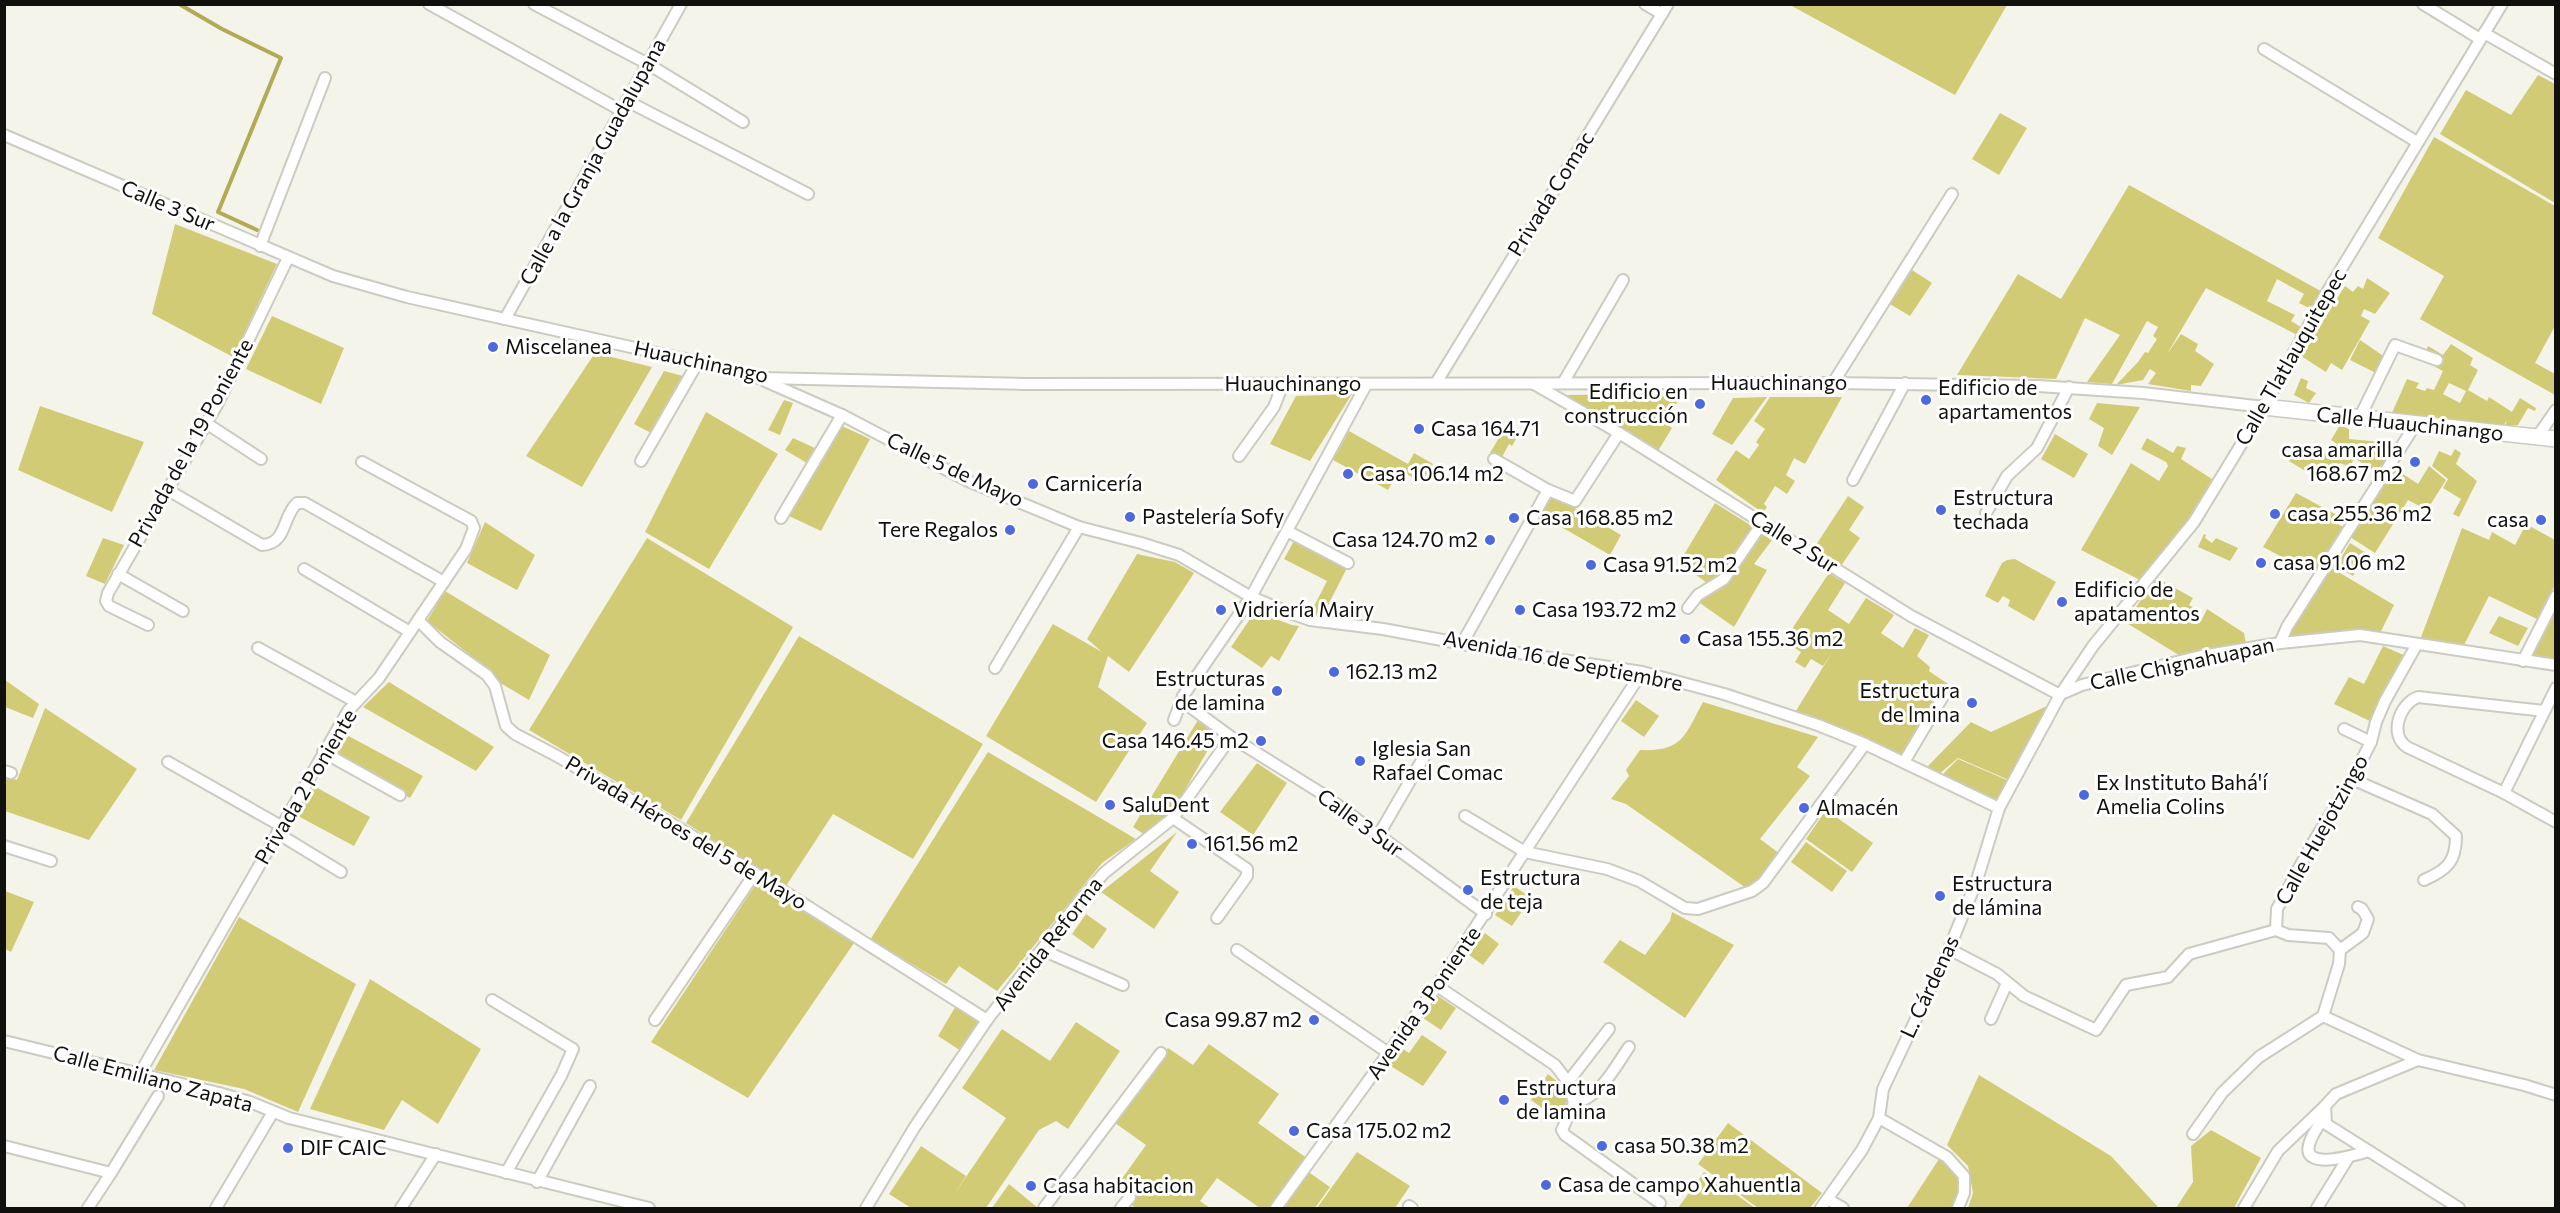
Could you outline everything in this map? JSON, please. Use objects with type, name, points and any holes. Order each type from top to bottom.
[{"type":"main road","name":"Calle Huauchinango","points":[[2264,407],[2556,439]]},
{"type":"street","points":[[429,4],[621,111]]},
{"type":"street","points":[[534,4],[648,64],[743,122]]},
{"type":"street","name":"Calle a la Granja Guadalupana","points":[[505,319],[681,4]]},
{"type":"street","points":[[1646,4],[1665,9]]},
{"type":"street","points":[[2423,4],[2556,74]]},
{"type":"street","name":"Calle Tlatlauquitepec","points":[[2060,695],[2100,638],[2194,522],[2264,407],[2321,303],[2502,4]]},
{"type":"street","name":"Privada Comac","points":[[1436,383],[1665,9]]},
{"type":"street","points":[[2264,50],[2417,142]]},
{"type":"street","points":[[260,246],[325,78]]},
{"type":"street","points":[[627,101],[808,194]]},
{"type":"street","name":"Calle 3 Sur","points":[[4,135],[333,276]]},
{"type":"street","points":[[1833,383],[1952,194]]},
{"type":"street","name":"Privada de la 19 Poniente","points":[[148,625],[109,606],[106,601],[108,593],[206,423],[288,258]]},
{"type":"street","name":"Huauchinango","points":[[333,276],[406,297],[698,362],[759,378],[1024,384],[1905,383],[2069,387],[2264,407]]},
{"type":"street","points":[[1563,383],[1623,280]]},
{"type":"street","points":[[2359,419],[2395,345],[2437,360]]},
{"type":"street","points":[[641,460],[698,362]]},
{"type":"street","name":"Calle 5 de Mayo","points":[[759,378],[842,415],[968,481],[1079,527],[1179,555],[1251,597]]},
{"type":"street","name":"Calle 2 Sur","points":[[1532,383],[1763,522],[1911,616],[2060,695]]},
{"type":"street","points":[[1853,480],[1905,383]]},
{"type":"street","points":[[1239,456],[1274,407],[1283,384]]},
{"type":"street","points":[[1174,720],[1183,696],[1251,597],[1366,385]]},
{"type":"street","points":[[1986,513],[2007,476],[2037,448],[2069,387]]},
{"type":"street","points":[[2537,437],[2556,410]]},
{"type":"street","points":[[781,518],[842,415]]},
{"type":"street","points":[[206,423],[261,459]]},
{"type":"street","points":[[2280,642],[2287,627],[2415,425]]},
{"type":"street","points":[[1494,459],[1548,490],[1575,501],[1618,433]]},
{"type":"street","name":"Privada 2 Poniente","points":[[139,1075],[348,711],[379,678],[466,549],[474,528],[471,521],[362,462]]},
{"type":"street","points":[[168,490],[262,545],[271,544],[280,537],[290,509],[297,503],[305,503],[444,582]]},
{"type":"street","points":[[1463,642],[1548,490]]},
{"type":"street","points":[[1688,608],[1698,595],[1724,579],[1763,522]]},
{"type":"street","points":[[995,668],[1079,527]]},
{"type":"street","points":[[1287,531],[1348,562]]},
{"type":"street","points":[[304,569],[410,632]]},
{"type":"street","points":[[118,574],[183,611]]},
{"type":"street","points":[[2523,661],[2556,596]]},
{"type":"street","name":"Avenida 16 de Septiembre","points":[[1251,597],[1310,620],[1463,642],[1485,648],[1642,672],[1735,698],[1865,744],[1999,808]]},
{"type":"street","name":"Privada Héroes del 5 de Mayo","points":[[418,620],[440,642],[488,675],[495,686],[506,726],[515,734],[567,761],[755,873],[987,1020]]},
{"type":"street","name":"Calle Chignahuapan","points":[[2060,695],[2082,685],[2201,656],[2280,642],[2360,635],[2556,665]]},
{"type":"street","name":"Calle Huejotzingo","points":[[2340,950],[2329,938],[2288,935],[2276,930],[2277,909],[2311,846],[2352,779],[2371,742],[2385,701],[2417,644]]},
{"type":"street","points":[[258,648],[356,702]]},
{"type":"street","name":"Avenida 3 Poniente","points":[[1276,1209],[1437,986],[1642,672]]},
{"type":"street","points":[[2504,793],[2556,688]]},
{"type":"street","points":[[1904,762],[1945,693]]},
{"type":"street","name":"L. Cárdenas","points":[[1825,1204],[1862,1150],[1879,1118],[1883,1089],[1950,949],[1977,880],[1999,808],[2060,695]]},
{"type":"street","points":[[2544,711],[2418,698],[2409,701],[2400,716],[2397,735],[2400,742],[2504,793],[2556,822]]},
{"type":"street","points":[[1182,701],[1231,737]]},
{"type":"street","points":[[2344,729],[2371,742]]},
{"type":"street","name":"Calle 3 Sur","points":[[1231,737],[1321,793],[1486,914]]},
{"type":"street","name":"Avenida Reforma","points":[[866,1209],[914,1128],[987,1020],[1104,873],[1173,818],[1231,737]]},
{"type":"street","points":[[1465,816],[1525,852],[1607,869],[1639,881],[1685,908],[1698,909],[1752,891],[1763,883],[1865,744]]},
{"type":"street","points":[[323,753],[400,795]]},
{"type":"street","points":[[1378,836],[1425,755]]},
{"type":"street","points":[[168,762],[279,830],[341,872]]},
{"type":"street","points":[[2352,779],[2432,814],[2456,836],[2456,853],[2442,872],[2424,880]]},
{"type":"street","points":[[1173,818],[1247,869],[1247,876],[1217,918]]},
{"type":"street","points":[[4,846],[51,861]]},
{"type":"street","points":[[655,1020],[755,873]]},
{"type":"street","points":[[2193,1134],[2222,1093],[2259,1057],[2323,1016],[2339,964],[2340,950],[2363,933],[2368,919],[2358,907]]},
{"type":"street","points":[[1950,949],[1997,974],[2024,996],[2096,1030],[2126,985],[2168,977],[2189,954],[2276,930]]},
{"type":"street","points":[[1042,950],[1123,986]]},
{"type":"street","points":[[1237,950],[1390,1054]]},
{"type":"street","points":[[1991,1019],[2007,983]]},
{"type":"street","points":[[1437,986],[1555,1065],[1568,1082],[1574,1103],[1563,1124],[1562,1130],[1565,1135],[1660,1203]]},
{"type":"street","points":[[492,1000],[573,1049],[561,1076],[506,1173]]},
{"type":"street","points":[[2323,1016],[2418,1060],[2524,1085],[2556,1095]]},
{"type":"street","points":[[1568,1082],[1609,1029]]},
{"type":"street","name":"Calle Emiliano Zapata","points":[[4,1041],[219,1093],[289,1118],[649,1209]]},
{"type":"street","points":[[1574,1103],[1586,1101],[1595,1094],[1629,1047]]},
{"type":"street","points":[[1044,1209],[1161,1053]]},
{"type":"street","points":[[2369,1150],[2348,1158],[2325,1160],[2314,1157],[2309,1151],[2309,1145],[2336,1094],[2418,1060]]},
{"type":"street","points":[[537,1182],[590,1086]]},
{"type":"street","points":[[88,1209],[159,1096]]},
{"type":"street","points":[[2325,1111],[2326,1124],[2337,1133],[2369,1150],[2459,1209]]},
{"type":"street","points":[[2244,1209],[2278,1151],[2325,1111]]},
{"type":"street","points":[[216,1209],[273,1112]]},
{"type":"street","points":[[1879,1118],[1947,1157],[1964,1176],[1964,1193],[1958,1209]]},
{"type":"street","points":[[4,1160],[8,1147],[111,1173]]},
{"type":"street","points":[[401,1209],[436,1154]]},
{"type":"street","points":[[2317,1209],[2348,1158]]},
{"type":"street","points":[[1122,1209],[1130,1197]]},
{"type":"street","points":[[1825,1204],[1843,1209]]},
{"type":"shaded area","points":[[2007,4],[1955,95],[1790,5]]},
{"type":"shaded area","points":[[2538,75],[2555,84],[2555,203],[2440,134],[2466,90],[2511,115]]},
{"type":"shaded area","points":[[2000,113],[2027,128],[1999,175],[1972,159]]},
{"type":"shaded area","points":[[2434,137],[2555,206],[2555,326],[2535,363],[2555,374],[2555,395],[2420,319],[2444,276],[2378,238]]},
{"type":"shaded area","points":[[2129,185],[2326,294],[2313,310],[2299,303],[2304,294],[2277,279],[2267,301],[2295,315],[2291,321],[2304,329],[2301,337],[2206,288],[2167,354],[2181,334],[2198,344],[2195,351],[2214,364],[2201,386],[2191,385],[2191,391],[2148,384],[2156,373],[2150,369],[2143,380],[2116,385],[2145,352],[2148,353],[2157,339],[2153,336],[2158,327],[2147,321],[2112,384],[2087,382],[2120,335],[2085,318],[2056,379],[1957,375],[2018,274],[2061,299]]},
{"type":"shaded area","points":[[175,224],[277,264],[233,357],[152,314]]},
{"type":"shaded area","points":[[1912,270],[1932,283],[1910,316],[1890,304]]},
{"type":"shaded area","points":[[2367,278],[2390,293],[2375,314],[2364,309],[2361,316],[2370,321],[2342,370],[2331,363],[2326,372],[2301,356],[2345,286],[2353,292],[2358,286],[2363,289]]},
{"type":"shaded area","points":[[272,316],[344,348],[321,404],[246,369]]},
{"type":"shaded area","points":[[2360,340],[2385,357],[2376,373],[2350,360]]},
{"type":"shaded area","points":[[2451,344],[2473,358],[2470,365],[2478,370],[2468,390],[2487,401],[2489,397],[2512,412],[2520,398],[2536,408],[2535,411],[2528,408],[2518,425],[2505,427],[2507,420],[2503,427],[2391,415],[2407,379],[2419,383],[2416,388],[2425,391],[2427,388],[2434,390],[2443,371],[2422,360],[2428,346],[2443,355]],"holes":[[[2449,383],[2466,391],[2460,403],[2443,394]]]},
{"type":"shaded area","points":[[595,353],[652,367],[582,487],[526,456]]},
{"type":"shaded area","points":[[664,371],[683,376],[651,433],[634,424]]},
{"type":"shaded area","points":[[2301,378],[2308,381],[2306,388],[2316,393],[2309,403],[2294,395]]},
{"type":"shaded area","points":[[1352,394],[1310,461],[1270,444],[1296,396]]},
{"type":"shaded area","points":[[1683,394],[1664,422],[1672,428],[1658,451],[1560,395]]},
{"type":"shaded area","points":[[1767,397],[1732,445],[1712,434],[1733,398]]},
{"type":"shaded area","points":[[1770,397],[1842,397],[1805,464],[1794,458],[1786,475],[1795,481],[1787,494],[1775,486],[1764,504],[1767,507],[1763,513],[1716,480],[1736,450],[1749,459],[1759,445],[1756,442],[1765,429],[1754,421]]},
{"type":"shaded area","points":[[784,400],[793,403],[780,435],[768,430]]},
{"type":"shaded area","points":[[2097,403],[2140,407],[2112,455],[2098,446],[2104,428],[2089,419]]},
{"type":"shaded area","points":[[40,406],[144,442],[112,512],[18,470]]},
{"type":"shaded area","points":[[706,412],[778,454],[709,569],[645,532]]},
{"type":"shaded area","points":[[2340,425],[2349,429],[2349,439],[2402,444],[2381,475],[2354,458],[2350,467],[2340,463],[2325,483],[2289,461],[2296,446],[2319,457],[2323,452],[2331,456],[2339,445],[2331,440]]},
{"type":"shaded area","points":[[842,426],[870,439],[821,531],[789,516]]},
{"type":"shaded area","points":[[1349,431],[1408,464],[1414,453],[1433,464],[1423,483],[1399,470],[1388,490],[1333,460]]},
{"type":"shaded area","points":[[1503,431],[1516,439],[1512,446],[1509,444],[1501,459],[1490,453]]},
{"type":"shaded area","points":[[2055,434],[2088,454],[2074,478],[2041,459]]},
{"type":"shaded area","points":[[793,438],[817,449],[807,463],[785,450]]},
{"type":"shaded area","points":[[2147,438],[2173,453],[2177,446],[2186,448],[2181,459],[2215,481],[2193,517],[2142,581],[2081,550],[2131,463],[2159,481],[2168,466],[2166,462],[2141,449]]},
{"type":"shaded area","points":[[2455,449],[2461,453],[2456,464],[2477,481],[2459,517],[2453,514],[2461,499],[2443,488],[2448,479],[2432,466],[2439,451],[2451,456]]},
{"type":"shaded area","points":[[2429,466],[2446,480],[2427,510],[2408,500],[2375,553],[2350,537],[2394,468],[2418,484]]},
{"type":"shaded area","points":[[1549,493],[1621,535],[1610,555],[1537,513]]},
{"type":"shaded area","points":[[2296,493],[2339,516],[2335,523],[2346,528],[2317,575],[2263,547]]},
{"type":"shaded area","points":[[1848,496],[1864,507],[1849,530],[1860,538],[1841,566],[1814,548]]},
{"type":"shaded area","points":[[1715,503],[1755,528],[1723,576],[1710,585],[1679,563]]},
{"type":"shaded area","points":[[485,522],[535,555],[517,590],[467,563]]},
{"type":"shaded area","points":[[2526,524],[2555,540],[2555,585],[2537,619],[2489,596],[2464,645],[2420,640],[2462,528],[2489,540],[2492,532],[2515,545]]},
{"type":"shaded area","points":[[1759,532],[1772,540],[1754,564],[1767,570],[1734,627],[1697,601],[1725,581]]},
{"type":"shaded area","points":[[2204,534],[2205,538],[2212,543],[2216,538],[2238,548],[2230,561],[2198,547]]},
{"type":"shaded area","points":[[103,538],[124,545],[105,584],[86,576]]},
{"type":"shaded area","points":[[647,538],[793,627],[681,820],[529,730]]},
{"type":"shaded area","points":[[1295,539],[1348,566],[1321,619],[1310,614],[1327,581],[1284,559]]},
{"type":"shaded area","points":[[2350,543],[2366,553],[2353,576],[2336,566]]},
{"type":"shaded area","points":[[1137,554],[1175,562],[1194,573],[1129,672],[1108,656],[1098,687],[1147,723],[1096,802],[986,736],[1053,624],[1102,652],[1087,639]]},
{"type":"shaded area","points":[[2015,559],[2056,582],[2034,621],[2008,606],[2010,600],[2003,596],[1998,603],[1985,596],[2002,563]]},
{"type":"shaded area","points":[[2330,567],[2394,605],[2379,635],[2285,638]]},
{"type":"shaded area","points":[[1829,573],[1845,583],[1828,610],[1849,624],[1866,598],[1894,615],[1881,633],[1903,648],[1915,628],[1929,635],[1917,656],[1930,667],[1929,671],[1948,684],[1903,757],[1867,738],[1794,714],[1833,651],[1823,666],[1811,659],[1805,668],[1795,662],[1801,652],[1784,641]]},
{"type":"shaded area","points":[[2157,578],[2193,598],[2189,605],[2194,608],[2191,616],[2201,621],[2207,609],[2244,633],[2246,644],[2182,657],[2125,622]]},
{"type":"shaded area","points":[[445,591],[550,655],[529,700],[502,684],[488,669],[427,621]]},
{"type":"shaded area","points":[[2555,608],[2555,661],[2529,658]]},
{"type":"shaded area","points":[[1259,613],[1299,626],[1279,661],[1271,656],[1262,668],[1231,647],[1252,616]]},
{"type":"shaded area","points":[[2499,616],[2528,628],[2518,646],[2489,633]]},
{"type":"shaded area","points":[[799,636],[983,744],[913,859],[833,814],[786,886],[686,823]]},
{"type":"shaded area","points":[[2383,646],[2406,656],[2372,722],[2334,704],[2349,677],[2364,684]]},
{"type":"shaded area","points":[[5,680],[39,704],[33,718],[5,707]]},
{"type":"shaded area","points":[[389,682],[494,747],[476,771],[363,707]]},
{"type":"shaded area","points":[[1636,700],[1659,716],[1644,737],[1621,721]]},
{"type":"shaded area","points":[[1703,702],[1818,737],[1797,767],[1810,776],[1760,839],[1780,854],[1762,879],[1746,888],[1626,804],[1611,799],[1629,776],[1626,770],[1640,750],[1665,748],[1681,739]]},
{"type":"shaded area","points":[[2049,705],[2009,780],[1958,758],[1939,774],[1927,767],[1971,722],[1991,732]]},
{"type":"shaded area","points":[[45,708],[137,769],[89,840],[5,811],[5,776],[17,780]]},
{"type":"shaded area","points":[[1198,720],[1216,736],[1171,814],[1145,835],[1133,827]]},
{"type":"shaded area","points":[[343,733],[423,776],[410,798],[332,751]]},
{"type":"shaded area","points":[[988,752],[1136,839],[1102,863],[997,991],[959,966],[946,984],[870,940]]},
{"type":"shaded area","points":[[1958,759],[2007,780],[1996,803],[1940,777]]},
{"type":"shaded area","points":[[1257,763],[1287,783],[1253,835],[1220,812]]},
{"type":"shaded area","points":[[312,785],[370,817],[354,846],[296,815]]},
{"type":"shaded area","points":[[1826,810],[1873,843],[1852,872],[1806,839]]},
{"type":"shaded area","points":[[1177,832],[1150,871],[1179,892],[1154,929],[1101,892]]},
{"type":"shaded area","points":[[1806,842],[1847,871],[1832,892],[1791,862]]},
{"type":"shaded area","points":[[758,881],[854,943],[748,1098],[651,1042]]},
{"type":"shaded area","points":[[1514,886],[1531,898],[1512,926],[1495,915]]},
{"type":"shaded area","points":[[5,891],[34,902],[11,952],[5,949]]},
{"type":"shaded area","points":[[1672,912],[1734,945],[1685,1018],[1603,962],[1620,940],[1645,955],[1670,921]]},
{"type":"shaded area","points":[[1086,914],[1107,929],[1093,949],[1072,934]]},
{"type":"shaded area","points":[[239,917],[356,984],[298,1112],[244,1089],[154,1070]]},
{"type":"shaded area","points":[[1485,933],[1499,944],[1483,965],[1469,955]]},
{"type":"shaded area","points":[[370,979],[481,1049],[438,1124],[402,1100],[384,1130],[310,1109]]},
{"type":"shaded area","points":[[1438,996],[1456,1008],[1441,1030],[1423,1018]]},
{"type":"shaded area","points":[[957,1004],[982,1021],[961,1051],[938,1036]]},
{"type":"shaded area","points":[[1076,1022],[1120,1051],[1068,1129],[1056,1121],[1039,1130],[986,1208],[911,1208],[889,1194],[921,1146],[966,1176],[953,1196],[1006,1118],[962,1088],[1002,1029],[1050,1061]]},
{"type":"shaded area","points":[[1422,1035],[1447,1052],[1423,1086],[1389,1065],[1400,1047],[1409,1053]]},
{"type":"shaded area","points":[[1209,1044],[1279,1094],[1258,1123],[1308,1159],[1273,1208],[1260,1208],[1217,1178],[1200,1201],[1210,1208],[1136,1208],[1130,1204],[1137,1192],[1121,1180],[1146,1145],[1115,1123],[1168,1048],[1193,1065]]},
{"type":"shaded area","points":[[1548,1074],[1564,1089],[1566,1094],[1566,1105],[1558,1119],[1531,1100]]},
{"type":"shaded area","points":[[1979,1075],[2111,1156],[2159,1208],[1968,1208],[1973,1193],[1968,1166],[1947,1145]]},
{"type":"shaded area","points":[[1728,1123],[1822,1193],[1810,1208],[1758,1208],[1698,1164]]},
{"type":"shaded area","points":[[2211,1130],[2261,1158],[2234,1208],[2176,1208],[2193,1182],[2191,1146]]},
{"type":"shaded area","points":[[1357,1152],[1410,1186],[1395,1208],[1317,1208]]},
{"type":"shaded area","points":[[1939,1159],[1945,1161],[1962,1178],[1955,1208],[1907,1208]]},
{"type":"shaded area","points":[[1307,1171],[1330,1187],[1315,1208],[1281,1208]]},
{"type":"shaded area","points":[[1704,1172],[1755,1208],[1678,1208]]},
{"type":"shaded area","points":[[1009,1184],[1038,1208],[992,1208]]},
{"type":"waterway","points":[[179,4],[222,29],[281,58],[218,212],[257,230]]},
{"type":"place","name":"Miscelanea","points":[[493,347]]},
{"type":"place","name":"Edificio de apartamentos","points":[[1926,400]]},
{"type":"place","name":"Edificio en construcción","points":[[1700,404]]},
{"type":"place","name":"Casa 164.71","points":[[1419,429]]},
{"type":"place","name":"casa amarilla 168.67 m2","points":[[2415,462]]},
{"type":"place","name":"Casa 106.14 m2","points":[[1348,474]]},
{"type":"place","name":"Carnicería","points":[[1033,484]]},
{"type":"place","name":"Estructura techada","points":[[1941,510]]},
{"type":"place","name":"casa 255.36 m2","points":[[2275,514]]},
{"type":"place","name":"Pastelería Sofy","points":[[1130,517]]},
{"type":"place","name":"Casa 168.85 m2","points":[[1514,518]]},
{"type":"place","name":"casa","points":[[2541,520]]},
{"type":"place","name":"Tere Regalos","points":[[1010,530]]},
{"type":"place","name":"Casa 124.70 m2","points":[[1490,540]]},
{"type":"place","name":"casa 91.06 m2","points":[[2261,563]]},
{"type":"place","name":"Casa 91.52 m2","points":[[1591,565]]},
{"type":"place","name":"Edificio de apatamentos","points":[[2062,602]]},
{"type":"place","name":"Vidriería Mairy","points":[[1221,610]]},
{"type":"place","name":"Casa 193.72 m2","points":[[1520,610]]},
{"type":"place","name":"Casa 155.36 m2","points":[[1685,639]]},
{"type":"place","name":"162.13 m2","points":[[1334,672]]},
{"type":"place","name":"Estructuras de lamina","points":[[1277,691]]},
{"type":"place","name":"Estructura de lmina","points":[[1972,703]]},
{"type":"place","name":"Casa 146.45 m2","points":[[1261,741]]},
{"type":"place","name":"Iglesia San Rafael Comac","points":[[1360,761]]},
{"type":"place","name":"Ex Instituto Bahá'í Amelia Colins","points":[[2084,795]]},
{"type":"place","name":"SaluDent","points":[[1110,805]]},
{"type":"place","name":"Almacén","points":[[1804,808]]},
{"type":"place","name":"161.56 m2","points":[[1192,844]]},
{"type":"place","name":"Estructura de teja","points":[[1468,890]]},
{"type":"place","name":"Estructura de lámina","points":[[1940,896]]},
{"type":"place","name":"Casa 99.87 m2","points":[[1314,1020]]},
{"type":"place","name":"Estructura de lamina","points":[[1504,1100]]},
{"type":"place","name":"Casa 175.02 m2","points":[[1294,1131]]},
{"type":"place","name":"casa 50.38 m2","points":[[1602,1146]]},
{"type":"place","name":"DIF CAIC","points":[[288,1148]]},
{"type":"place","name":"Casa de campo Xahuentla","points":[[1546,1185]]},
{"type":"place","name":"Casa habitacion","points":[[1031,1186]]}]
